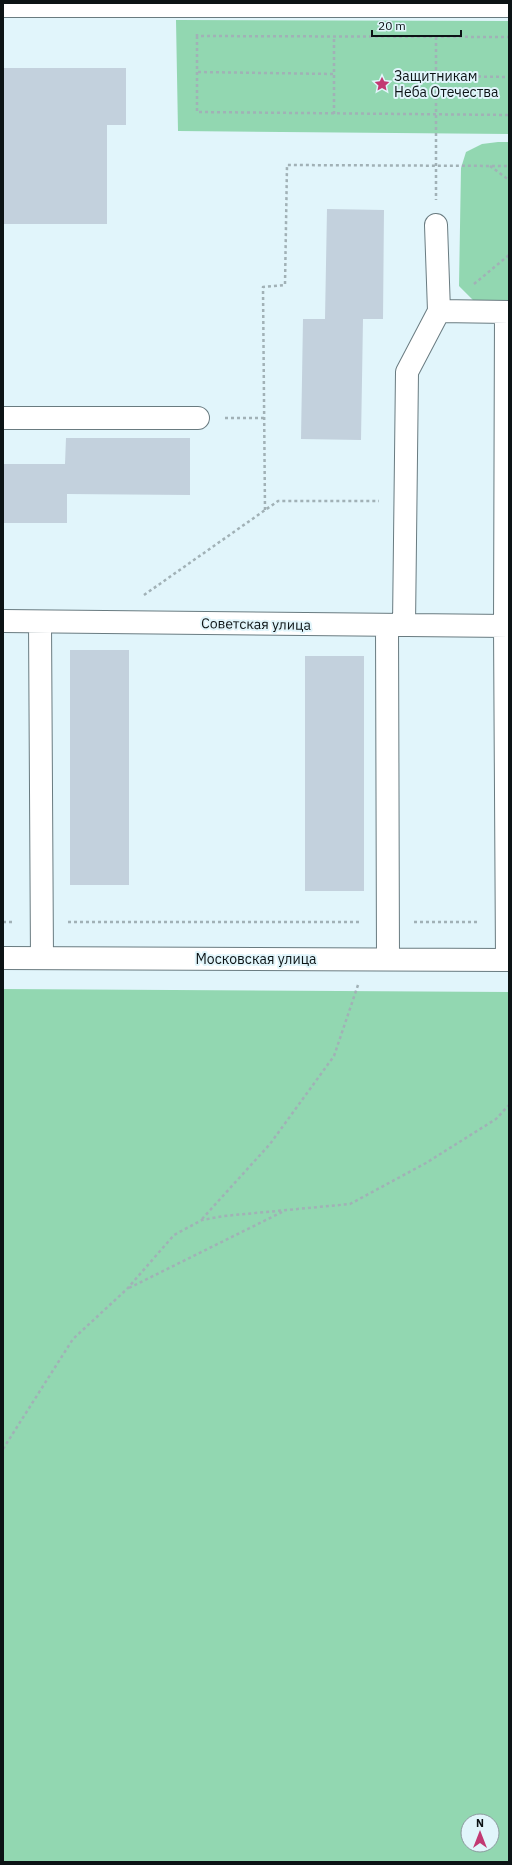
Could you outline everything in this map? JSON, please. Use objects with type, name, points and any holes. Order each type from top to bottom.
[{"type":"street","points":[[3,6],[436,4],[509,6]]},
{"type":"street","points":[[388,959],[395,625],[406,501],[407,372],[439,311],[436,224]]},
{"type":"street","points":[[439,311],[508,312],[508,960]]},
{"type":"street","points":[[3,418],[198,418]]},
{"type":"street","name":"Советская улица","points":[[3,622],[507,626]]},
{"type":"street","points":[[40,622],[42,958]]},
{"type":"street","name":"Московская улица","points":[[3,958],[508,960]]},
{"type":"path","points":[[436,4],[436,224]]},
{"type":"path","points":[[197,6],[197,112],[509,115]]},
{"type":"path","points":[[197,36],[509,37]]},
{"type":"path","points":[[334,36],[334,114]]},
{"type":"path","points":[[198,72],[334,74]]},
{"type":"path","points":[[436,76],[509,77]]},
{"type":"path","points":[[265,510],[263,287],[285,285],[287,165],[509,166]]},
{"type":"path","points":[[490,166],[509,180]]},
{"type":"path","points":[[198,418],[264,418]]},
{"type":"path","points":[[143,595],[278,501],[406,501]]},
{"type":"path","points":[[3,922],[507,922]]},
{"type":"path","points":[[202,1220],[270,1144],[334,1056],[367,959]]},
{"type":"path","points":[[3,1449],[73,1339],[127,1289],[174,1235],[202,1220],[224,1216],[350,1204],[426,1163],[496,1119],[509,1105]]},
{"type":"path","points":[[127,1289],[284,1211]]},
{"type":"green space","points":[[176,20],[509,21],[509,134],[178,131]]},
{"type":"green space","points":[[509,142],[509,302],[474,301],[459,286],[461,168],[466,152],[482,144]]},
{"type":"green space","points":[[3,989],[509,992],[509,1862],[3,1861]]},
{"type":"building","points":[[3,68],[126,68],[126,125],[107,125],[107,224],[3,224]]},
{"type":"building","points":[[327,209],[384,210],[383,319],[363,319],[361,440],[301,439],[303,319],[325,319]]},
{"type":"building","points":[[66,438],[190,438],[190,495],[67,494],[67,523],[3,523],[3,464],[65,464]]},
{"type":"building","points":[[70,650],[129,650],[129,885],[70,885]]},
{"type":"building","points":[[305,656],[364,656],[364,891],[305,891]]},
{"type":"place","name":"Защитникам Неба Отечества","points":[[382,84]]}]
